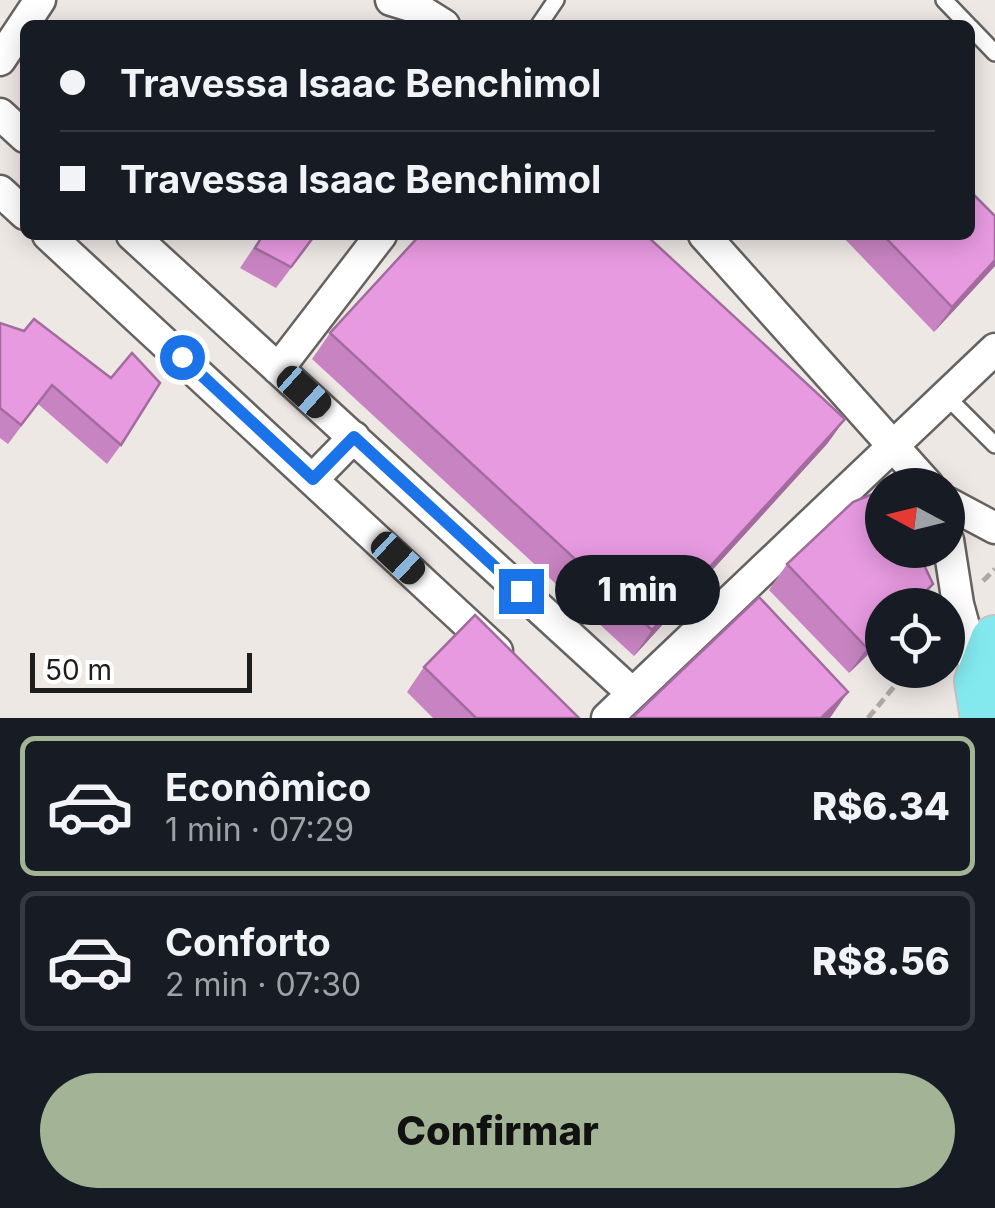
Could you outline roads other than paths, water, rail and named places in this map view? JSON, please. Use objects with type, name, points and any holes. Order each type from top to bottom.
[{"type":"street","points":[[392,0],[417,8],[436,20]]},
{"type":"street","points":[[0,60],[20,30]]},
{"type":"street","points":[[0,114],[20,132]]},
{"type":"street","points":[[0,191],[20,209]]},
{"type":"street","points":[[53,240],[525,678]]},
{"type":"street","points":[[137,240],[632,693]]},
{"type":"street","points":[[278,369],[377,240]]},
{"type":"street","points":[[709,240],[913,468]]},
{"type":"street","points":[[606,718],[995,349]]},
{"type":"street","points":[[313,479],[354,437]]},
{"type":"street","points":[[965,512],[994,526]]},
{"type":"street","points":[[952,568],[982,691]]},
{"type":"lane","points":[[944,0],[963,20]]},
{"type":"lane","points":[[975,32],[995,53]]},
{"type":"lane","points":[[945,395],[995,445]]}]
